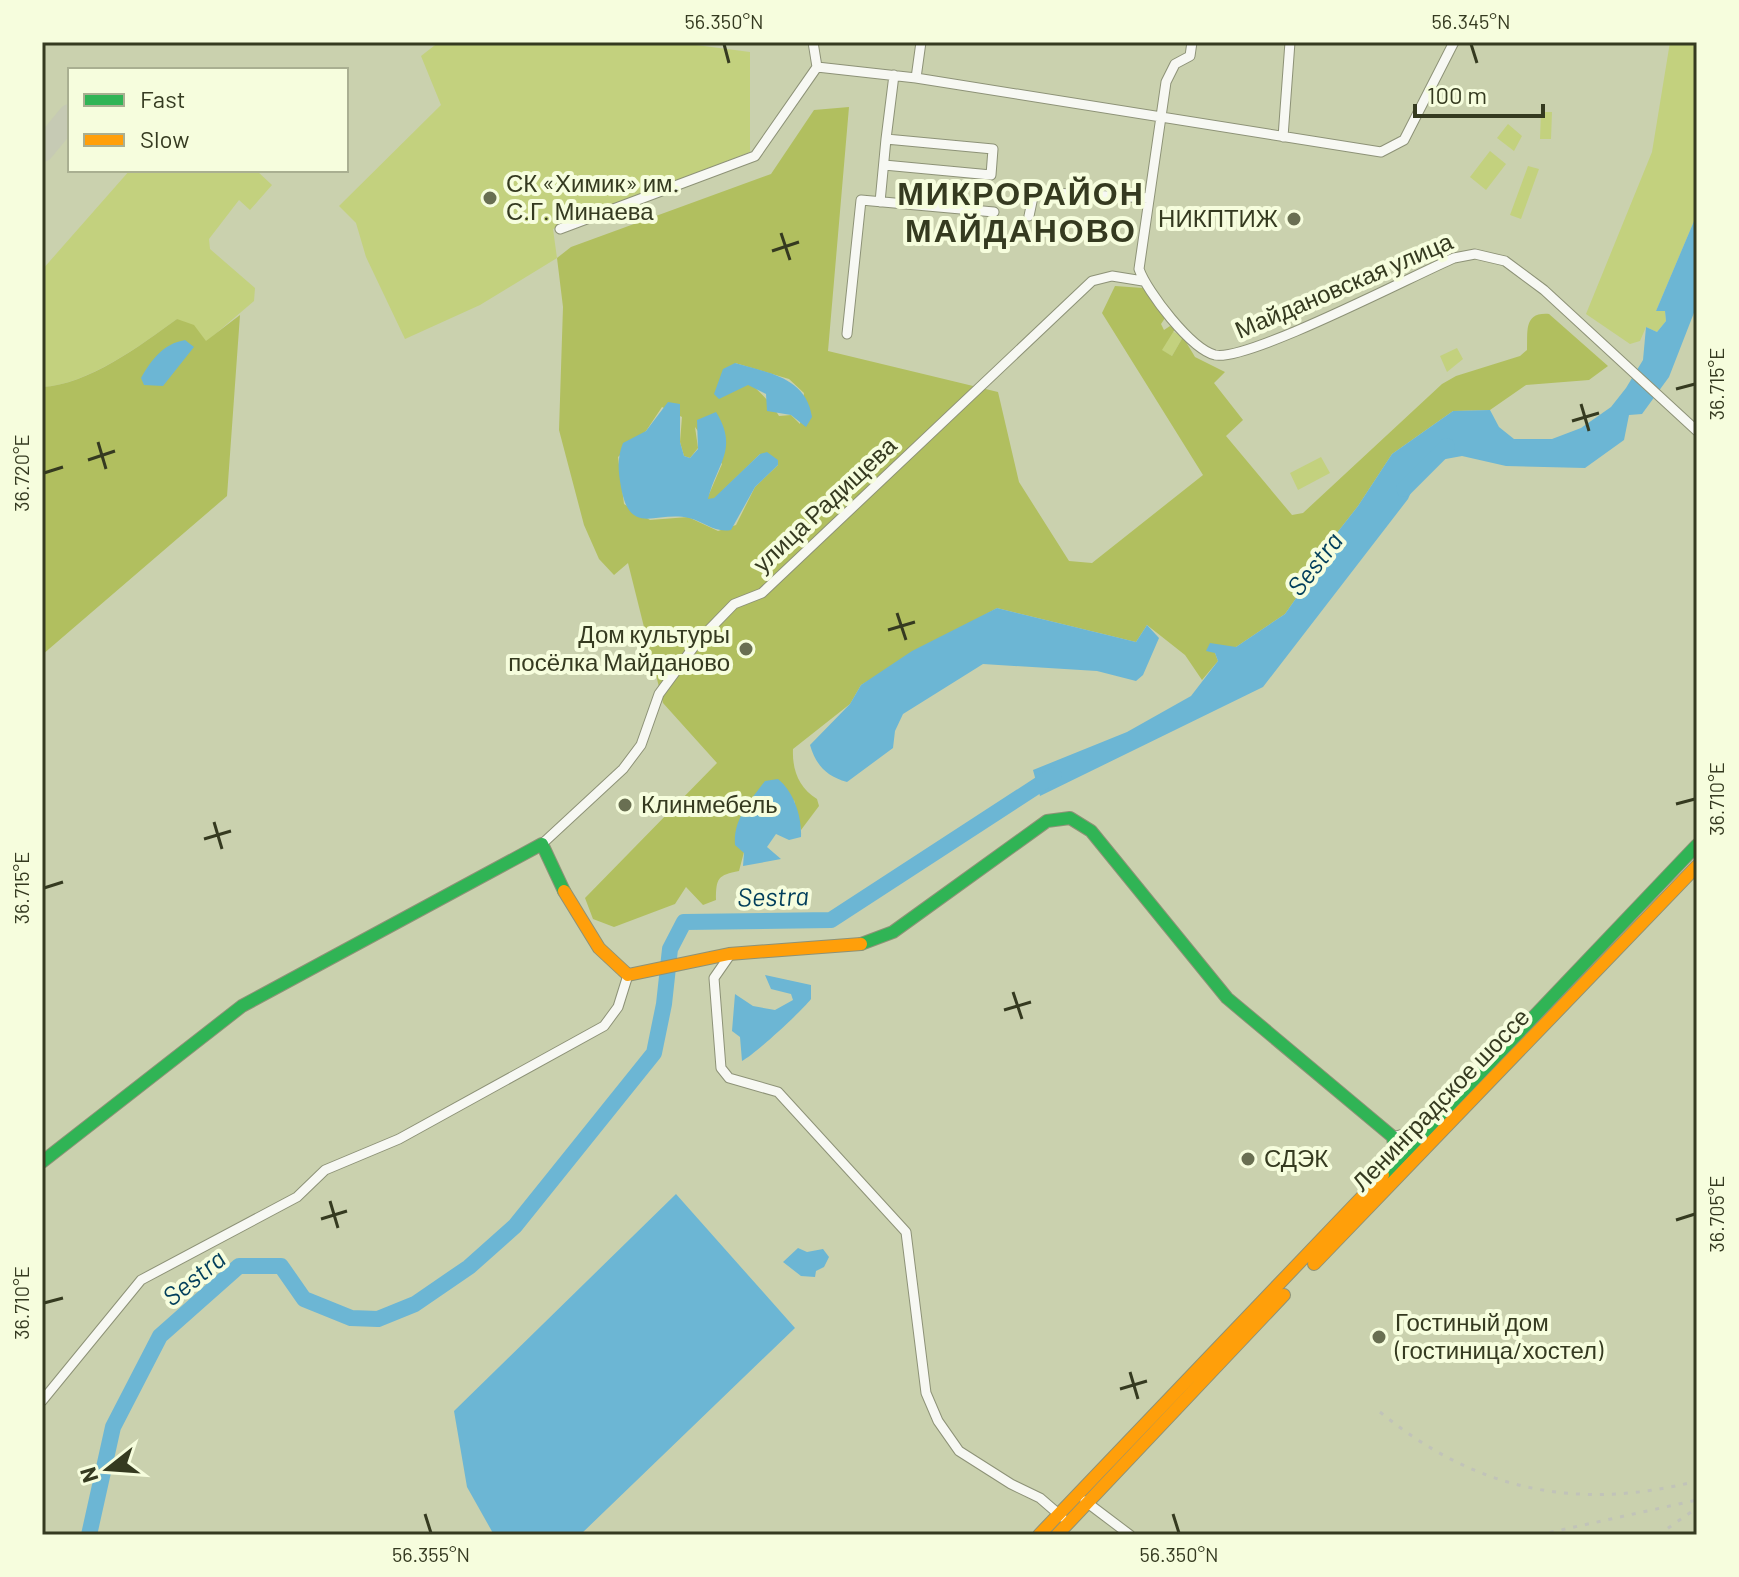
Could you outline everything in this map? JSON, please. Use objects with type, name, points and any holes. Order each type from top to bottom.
[{"type":"main road","points":[[42,1162],[242,1006],[542,844],[585,931],[605,959],[628,975],[727,956],[846,950],[868,945],[893,932],[1047,821],[1055,817],[1073,816],[1091,831],[1227,998],[1393,1137],[1395,1153],[1391,1165]]},
{"type":"main road","name":"Ленинградское шоссе","points":[[1082,1499],[1427,1126],[1697,845]]},
{"type":"main road","name":"Ленинградское шоссе","points":[[1082,1499],[1218,1367],[1697,866]]},
{"type":"main road","points":[[1039,1535],[1064,1518],[1082,1499]]},
{"type":"main road","points":[[1057,1535],[1064,1518]]},
{"type":"street","points":[[560,229],[755,156],[817,67],[813,42]]},
{"type":"street","points":[[916,78],[921,42]]},
{"type":"street","points":[[1143,281],[1138,256],[1166,82],[1175,64],[1190,56],[1192,42]]},
{"type":"street","points":[[1283,137],[1290,42]]},
{"type":"street","points":[[817,67],[916,78],[1373,152],[1397,146],[1404,140],[1454,42]]},
{"type":"street","points":[[880,202],[894,75]]},
{"type":"street","points":[[884,165],[991,175],[993,149],[886,139]]},
{"type":"street","points":[[1029,216],[1034,192],[1148,198]]},
{"type":"street","points":[[847,334],[861,200],[994,212]]},
{"type":"street","name":"Майдановская улица","points":[[1143,281],[1178,325],[1207,352],[1218,356],[1266,345],[1454,258],[1485,255],[1505,261],[1544,290],[1697,431]]},
{"type":"street","name":"улица Радищева","points":[[542,844],[623,769],[641,745],[659,694],[698,641],[734,604],[762,593],[1092,281],[1112,276],[1143,281]]},
{"type":"street","points":[[727,956],[714,978],[721,1068],[729,1078],[778,1092],[906,1232],[926,1393],[938,1421],[959,1451],[1011,1484],[1040,1498],[1064,1518]]},
{"type":"street","points":[[42,1401],[141,1280],[297,1197],[325,1170],[399,1139],[604,1026],[618,1007],[628,975]]},
{"type":"street","points":[[1393,1137],[1411,1134],[1427,1126]]},
{"type":"street","points":[[1082,1499],[1130,1535]]},
{"type":"green space","name":"СК «Химик» им. С.Г. Минаева","points":[[439,42],[673,42],[750,52],[750,152],[553,229],[557,258],[480,305],[405,339],[366,257],[356,223],[339,206],[441,105],[421,56]]},
{"type":"green space","points":[[1670,42],[1697,42],[1697,214],[1656,311],[1665,311],[1666,321],[1657,332],[1646,327],[1640,341],[1630,344],[1586,314],[1652,152]]},
{"type":"green space","points":[[849,107],[828,351],[998,392],[1019,482],[1069,561],[1092,563],[1203,475],[1102,313],[1115,286],[1143,288],[1165,318],[1161,324],[1164,330],[1170,326],[1175,329],[1162,350],[1172,356],[1183,337],[1195,357],[1225,372],[1214,383],[1243,420],[1226,436],[1292,515],[1303,513],[1442,384],[1456,376],[1520,356],[1527,350],[1529,324],[1535,316],[1549,314],[1608,366],[1589,380],[1526,385],[1490,410],[1453,411],[1392,454],[1358,506],[1315,561],[1306,584],[1285,614],[1236,647],[1215,653],[1218,661],[1202,680],[1185,655],[1147,625],[1136,642],[997,608],[861,685],[850,704],[793,749],[798,778],[817,799],[819,806],[801,830],[794,800],[744,852],[739,871],[720,879],[716,900],[703,905],[686,887],[675,904],[614,927],[593,919],[585,898],[717,763],[663,703],[628,563],[614,575],[599,559],[584,525],[559,430],[563,307],[557,258],[571,247],[771,174],[814,110]],"holes":[[[735,363],[789,379],[804,393],[800,424],[791,415],[779,416]],[[662,407],[682,417],[680,442],[684,456],[690,458],[698,448],[695,427],[722,464],[707,499],[714,499],[760,454],[778,465],[755,487],[736,525],[718,531],[688,517],[650,520],[624,504],[618,457],[646,431]]]},
{"type":"green space","points":[[1541,112],[1552,112],[1551,139],[1540,139]]},
{"type":"green space","points":[[1508,124],[1522,136],[1514,151],[1497,138]]},
{"type":"green space","points":[[1490,151],[1506,164],[1486,190],[1470,177]]},
{"type":"green space","points":[[1528,166],[1539,169],[1521,219],[1510,215]]},
{"type":"green space","points":[[128,172],[258,172],[272,185],[250,210],[239,200],[209,239],[210,249],[255,288],[254,301],[206,342],[177,319],[95,371],[59,385],[42,387],[42,270]]},
{"type":"green space","points":[[240,315],[227,496],[42,655],[42,387],[60,385],[113,362],[177,319],[194,325],[206,341]]},
{"type":"green space","points":[[1172,331],[1183,337],[1172,356],[1161,350]]},
{"type":"green space","points":[[1457,348],[1463,359],[1447,372],[1440,356]]},
{"type":"green space","points":[[1321,457],[1330,473],[1298,490],[1290,473]]},
{"type":"water","points":[[1697,214],[1697,305],[1669,377],[1642,414],[1629,415],[1624,440],[1585,468],[1506,466],[1462,456],[1424,463],[1408,499],[1263,687],[1040,796],[1033,770],[1127,732],[1191,696],[1218,661],[1215,653],[1206,651],[1210,643],[1236,647],[1285,614],[1306,584],[1315,561],[1358,506],[1392,454],[1453,411],[1490,410],[1499,427],[1514,439],[1552,439],[1581,428],[1611,407],[1643,360],[1646,327],[1657,332],[1666,321],[1665,311],[1656,311]]},
{"type":"water","points":[[185,340],[194,347],[163,386],[144,385],[141,378],[154,359],[170,345]]},
{"type":"water","points":[[735,363],[772,374],[794,385],[802,393],[812,417],[806,427],[791,415],[767,411],[766,394],[748,385],[719,399],[714,394],[723,369]]},
{"type":"water","points":[[668,402],[680,404],[680,442],[684,456],[690,458],[698,449],[697,420],[716,412],[723,425],[726,436],[724,456],[708,499],[714,498],[760,454],[767,452],[778,460],[778,465],[755,487],[731,530],[714,529],[677,516],[638,517],[625,503],[619,470],[623,443],[646,431]]},
{"type":"water","points":[[997,608],[1136,642],[1147,625],[1159,638],[1143,675],[1136,681],[1097,671],[983,664],[903,714],[895,731],[893,748],[847,782],[823,769],[810,745],[850,704],[861,685],[912,651]]},
{"type":"water","points":[[778,779],[796,805],[801,837],[789,840],[776,834],[767,847],[781,859],[743,866],[744,853],[735,845],[740,818],[765,781]]},
{"type":"water","points":[[765,975],[811,985],[811,999],[777,1033],[742,1061],[740,1037],[732,1031],[735,994],[753,1006],[775,1010],[793,1000],[791,994],[771,989]]},
{"type":"water","points":[[676,1194],[795,1328],[580,1535],[494,1535],[467,1487],[454,1411]]},
{"type":"water","points":[[798,1248],[807,1252],[823,1249],[829,1257],[824,1267],[816,1271],[815,1277],[801,1276],[783,1262]]},
{"type":"waterway","name":"Sestra","points":[[1404,489],[1447,446]]},
{"type":"waterway","name":"Sestra","points":[[89,1535],[113,1427],[160,1336],[239,1266],[281,1266],[304,1299],[351,1318],[378,1319],[415,1304],[469,1267],[515,1226],[654,1053],[664,1004],[670,949],[684,922],[831,920],[1054,775]]},
{"type":"taxiway","points":[[42,150],[68,118]]},
{"type":"railway","points":[[1380,1412],[1416,1439],[1453,1460],[1490,1476],[1529,1487],[1569,1493],[1610,1494],[1697,1481]]},
{"type":"railway","points":[[1538,1535],[1697,1500]]},
{"type":"railway","points":[[1658,1535],[1697,1508]]},
{"type":"traffic: fast","points":[[861,944],[893,932],[1047,821],[1070,818],[1091,831],[1227,998],[1393,1137],[1395,1153],[1391,1164]]},
{"type":"traffic: fast","points":[[42,1162],[242,1006],[542,844],[564,891]]},
{"type":"traffic: fast","points":[[1383,1175],[1697,845]]},
{"type":"traffic: slow","points":[[1314,1264],[1697,866]]},
{"type":"traffic: slow","points":[[564,891],[599,948],[628,975],[729,954],[861,944]]},
{"type":"traffic: slow","points":[[1039,1535],[1383,1175]]},
{"type":"traffic: slow","points":[[1057,1535],[1284,1295]]},
{"type":"place","name":"СК «Химик» им. С.Г. Минаева","points":[[490,198]]},
{"type":"place","name":"НИКПТИЖ","points":[[1294,219]]},
{"type":"place","name":"Дом культуры посёлка Майданово","points":[[746,649]]},
{"type":"place","name":"Клинмебель","points":[[625,805]]},
{"type":"place","name":"СДЭК","points":[[1248,1159]]},
{"type":"place","name":"Гостиный дом (гостиница/хостел)","points":[[1379,1337]]},
{"type":"district","name":"МИКРОРАЙОН МАЙДАНОВО","points":[[1021,212]]}]
